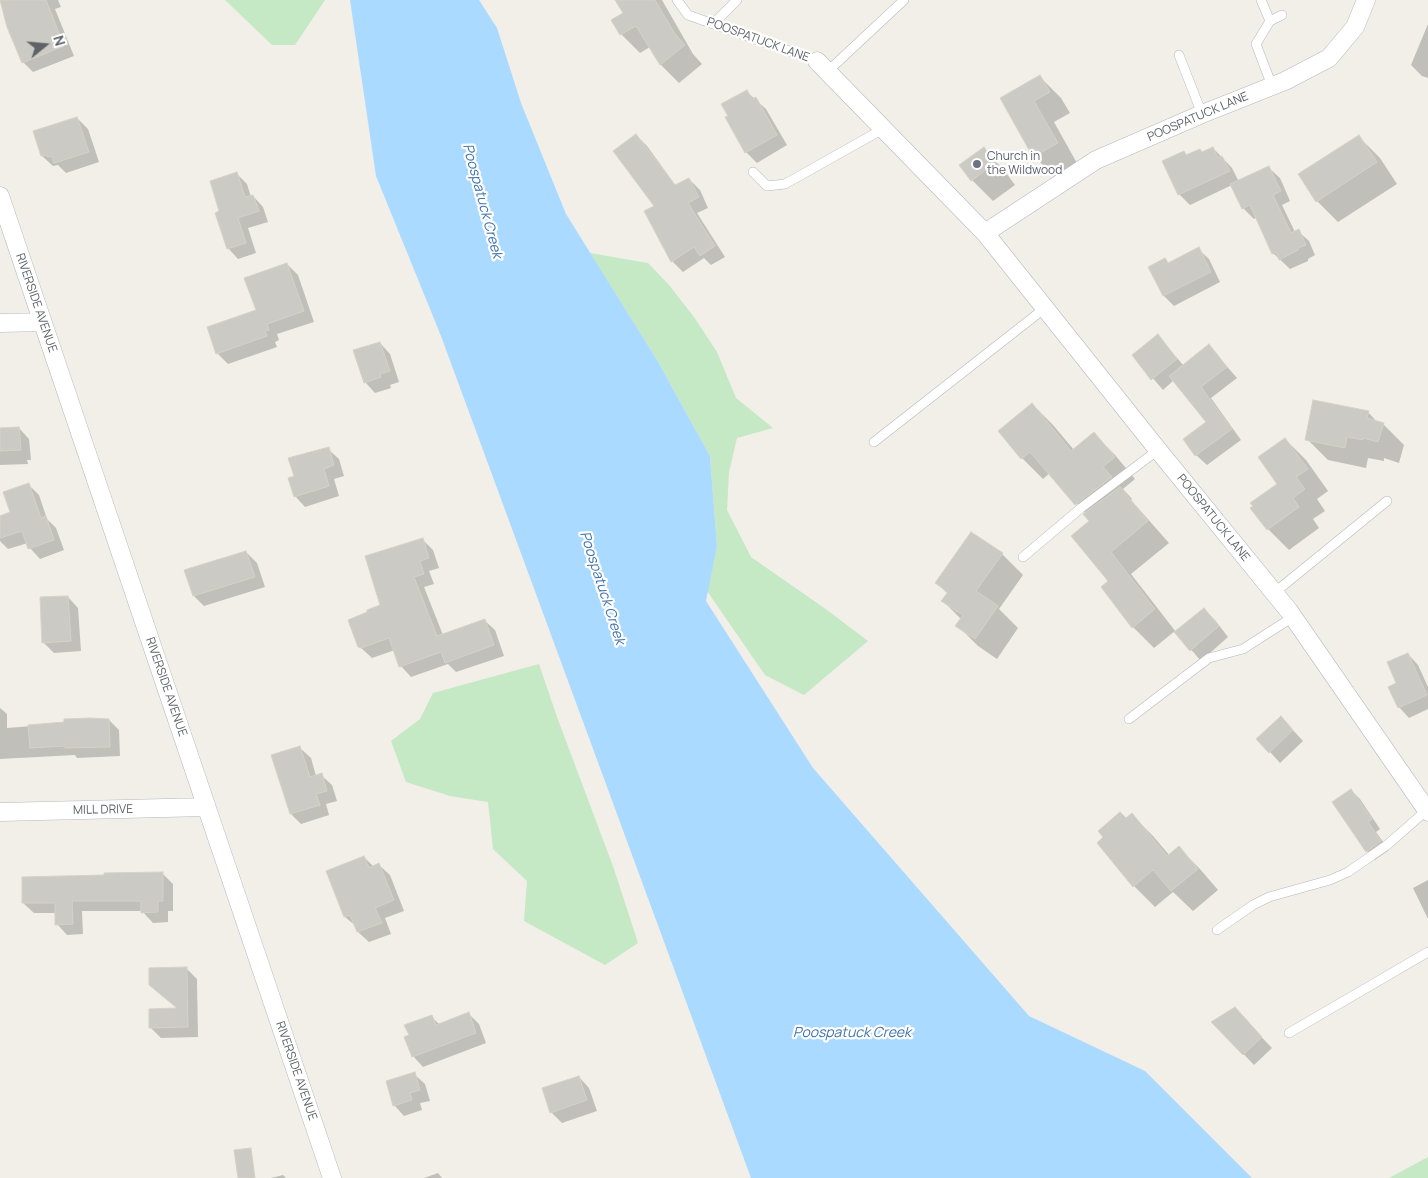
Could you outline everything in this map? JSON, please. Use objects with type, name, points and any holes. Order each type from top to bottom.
[{"type":"street","name":"POOSPATUCK LANE","points":[[985,233],[1096,160],[1272,86],[1329,58],[1355,28],[1366,0]]},
{"type":"street","name":"POOSPATUCK LANE","points":[[822,67],[985,233],[1293,617],[1427,811]]},
{"type":"street","name":"RIVERSIDE AVENUE","points":[[0,196],[332,1178]]},
{"type":"street","points":[[0,323],[43,322]]},
{"type":"street","name":"MILL DRIVE","points":[[0,812],[206,808]]},
{"type":"lane","name":"POOSPATUCK LANE","points":[[677,0],[688,15],[822,67]]},
{"type":"lane","points":[[714,24],[737,0]]},
{"type":"lane","points":[[822,67],[904,0]]},
{"type":"lane","points":[[1261,0],[1270,21]]},
{"type":"lane","points":[[1272,86],[1256,44],[1270,21],[1282,15]]},
{"type":"lane","points":[[1179,55],[1202,114]]},
{"type":"lane","points":[[752,172],[767,186],[785,184],[882,129]]},
{"type":"lane","points":[[874,442],[1045,308]]},
{"type":"lane","points":[[1023,556],[1081,508],[1158,450]]},
{"type":"lane","points":[[1274,593],[1387,501]]},
{"type":"lane","points":[[1129,719],[1208,658],[1244,649],[1293,617]]},
{"type":"lane","points":[[1217,930],[1253,905],[1269,897],[1330,880],[1348,872],[1387,846],[1427,811]]},
{"type":"lane","points":[[1289,1033],[1428,952]]},
{"type":"green space","points":[[225,0],[325,0],[295,45],[272,45]]},
{"type":"green space","points":[[590,253],[648,263],[669,285],[694,317],[717,352],[736,398],[773,428],[737,438],[729,472],[727,510],[751,557],[868,641],[804,695],[765,675],[707,591],[717,546],[710,456],[657,360]]},
{"type":"green space","points":[[539,664],[614,869],[638,943],[605,965],[524,921],[527,881],[493,849],[488,802],[450,796],[406,782],[391,741],[420,719],[433,693]]},
{"type":"green space","points":[[1428,1157],[1428,1178],[1389,1178]]},
{"type":"water","name":"Poospatuck Creek","points":[[350,0],[479,0],[497,28],[521,103],[566,214],[657,360],[710,456],[717,546],[706,601],[813,768],[1029,1016],[1145,1071],[1252,1178],[751,1178],[441,336],[376,176]]},
{"type":"building","points":[[0,0],[46,0],[64,46],[22,63],[7,27]]},
{"type":"building","points":[[615,0],[655,0],[675,34],[685,45],[660,65],[636,26],[620,35],[611,20],[623,13]]},
{"type":"building","points":[[1040,75],[1050,92],[1034,101],[1058,143],[1033,157],[1000,98]]},
{"type":"building","points":[[747,90],[752,99],[756,97],[777,135],[745,153],[725,117],[728,116],[721,104]]},
{"type":"building","points":[[77,117],[89,152],[54,163],[52,156],[41,156],[33,131]]},
{"type":"building","points":[[636,134],[675,185],[689,178],[699,197],[688,203],[715,246],[700,256],[694,247],[671,262],[644,211],[654,206],[613,151]]},
{"type":"building","points":[[1359,135],[1377,162],[1316,202],[1298,174]]},
{"type":"building","name":"Church in the Wildwood","points":[[984,147],[995,163],[971,181],[959,165]]},
{"type":"building","points":[[1213,147],[1218,158],[1222,156],[1230,171],[1178,195],[1162,161],[1184,151],[1186,155],[1200,149],[1202,152]]},
{"type":"building","points":[[1269,166],[1281,191],[1273,195],[1291,233],[1299,229],[1306,245],[1279,260],[1276,252],[1272,254],[1250,205],[1242,209],[1230,184]]},
{"type":"building","points":[[237,172],[245,197],[253,195],[259,211],[238,218],[246,243],[227,249],[215,213],[219,211],[210,181]]},
{"type":"building","points":[[1199,247],[1211,272],[1163,296],[1148,267],[1165,258],[1168,263]]},
{"type":"building","points":[[287,263],[304,311],[267,324],[269,330],[265,331],[267,336],[216,354],[207,327],[256,310],[244,278]]},
{"type":"building","points":[[1158,334],[1177,359],[1151,380],[1132,355]]},
{"type":"building","points":[[380,342],[390,371],[380,374],[381,377],[364,383],[353,350]]},
{"type":"building","points":[[1209,344],[1227,367],[1201,387],[1232,429],[1195,456],[1183,439],[1206,422],[1169,376]]},
{"type":"building","points":[[1313,400],[1369,411],[1367,418],[1384,423],[1378,442],[1363,438],[1363,440],[1347,437],[1345,448],[1305,440]]},
{"type":"building","points":[[1032,403],[1071,451],[1094,432],[1115,457],[1103,467],[1112,477],[1075,505],[1030,452],[1021,459],[998,431]]},
{"type":"building","points":[[19,427],[21,450],[0,451],[0,428]]},
{"type":"building","points":[[1285,438],[1308,469],[1296,477],[1305,489],[1293,498],[1299,507],[1267,530],[1250,508],[1253,506],[1250,503],[1277,484],[1258,457]]},
{"type":"building","points":[[329,447],[334,465],[324,469],[329,486],[294,497],[288,478],[294,476],[288,458]]},
{"type":"building","points":[[29,483],[41,518],[46,516],[54,540],[28,549],[22,531],[0,538],[0,516],[10,512],[3,492]]},
{"type":"building","points":[[1120,487],[1148,521],[1111,552],[1155,609],[1132,628],[1101,587],[1108,581],[1071,536],[1089,521],[1083,514]]},
{"type":"building","points":[[971,532],[1003,553],[976,591],[998,606],[975,639],[955,626],[963,615],[941,601],[948,592],[935,583]]},
{"type":"building","points":[[423,538],[429,558],[420,561],[424,574],[414,577],[437,636],[485,619],[494,645],[445,663],[441,652],[399,667],[389,638],[361,648],[358,647],[348,620],[380,605],[365,556]]},
{"type":"building","points":[[246,551],[255,577],[193,596],[184,570]]},
{"type":"building","points":[[68,596],[71,641],[42,643],[40,597]]},
{"type":"building","points":[[1204,608],[1219,626],[1190,651],[1174,632]]},
{"type":"building","points":[[1408,653],[1427,695],[1398,708],[1388,687],[1396,683],[1387,662]]},
{"type":"building","points":[[1281,716],[1293,730],[1269,753],[1256,739]]},
{"type":"building","points":[[64,719],[109,719],[110,747],[65,748],[65,746],[30,748],[28,725],[64,722]]},
{"type":"building","points":[[300,746],[310,777],[322,773],[327,791],[316,794],[320,805],[290,814],[271,755]]},
{"type":"building","points":[[1351,789],[1372,819],[1368,822],[1381,841],[1366,852],[1332,802]]},
{"type":"building","points":[[1120,812],[1126,818],[1132,813],[1167,856],[1179,846],[1198,869],[1171,891],[1153,870],[1133,887],[1097,843],[1103,837],[1098,831]]},
{"type":"building","points":[[364,856],[369,868],[379,863],[394,900],[375,908],[382,923],[357,932],[350,915],[344,917],[326,871]]},
{"type":"building","points":[[163,872],[163,901],[158,901],[158,912],[141,913],[141,901],[72,901],[73,924],[55,925],[55,903],[22,903],[22,877]]},
{"type":"building","points":[[187,967],[188,1027],[149,1028],[149,1009],[177,1008],[149,985],[149,968]]},
{"type":"building","points":[[1235,1007],[1262,1037],[1243,1055],[1211,1022]]},
{"type":"building","points":[[469,1012],[476,1033],[412,1057],[404,1037],[409,1035],[404,1025],[432,1015],[436,1025]]},
{"type":"building","points":[[415,1072],[420,1090],[410,1093],[412,1100],[393,1106],[386,1081]]},
{"type":"building","points":[[579,1076],[587,1100],[550,1113],[542,1088]]},
{"type":"building","points":[[251,1148],[255,1178],[238,1178],[234,1150]]},
{"type":"place","name":"Church in the Wildwood","points":[[977,164]]}]
